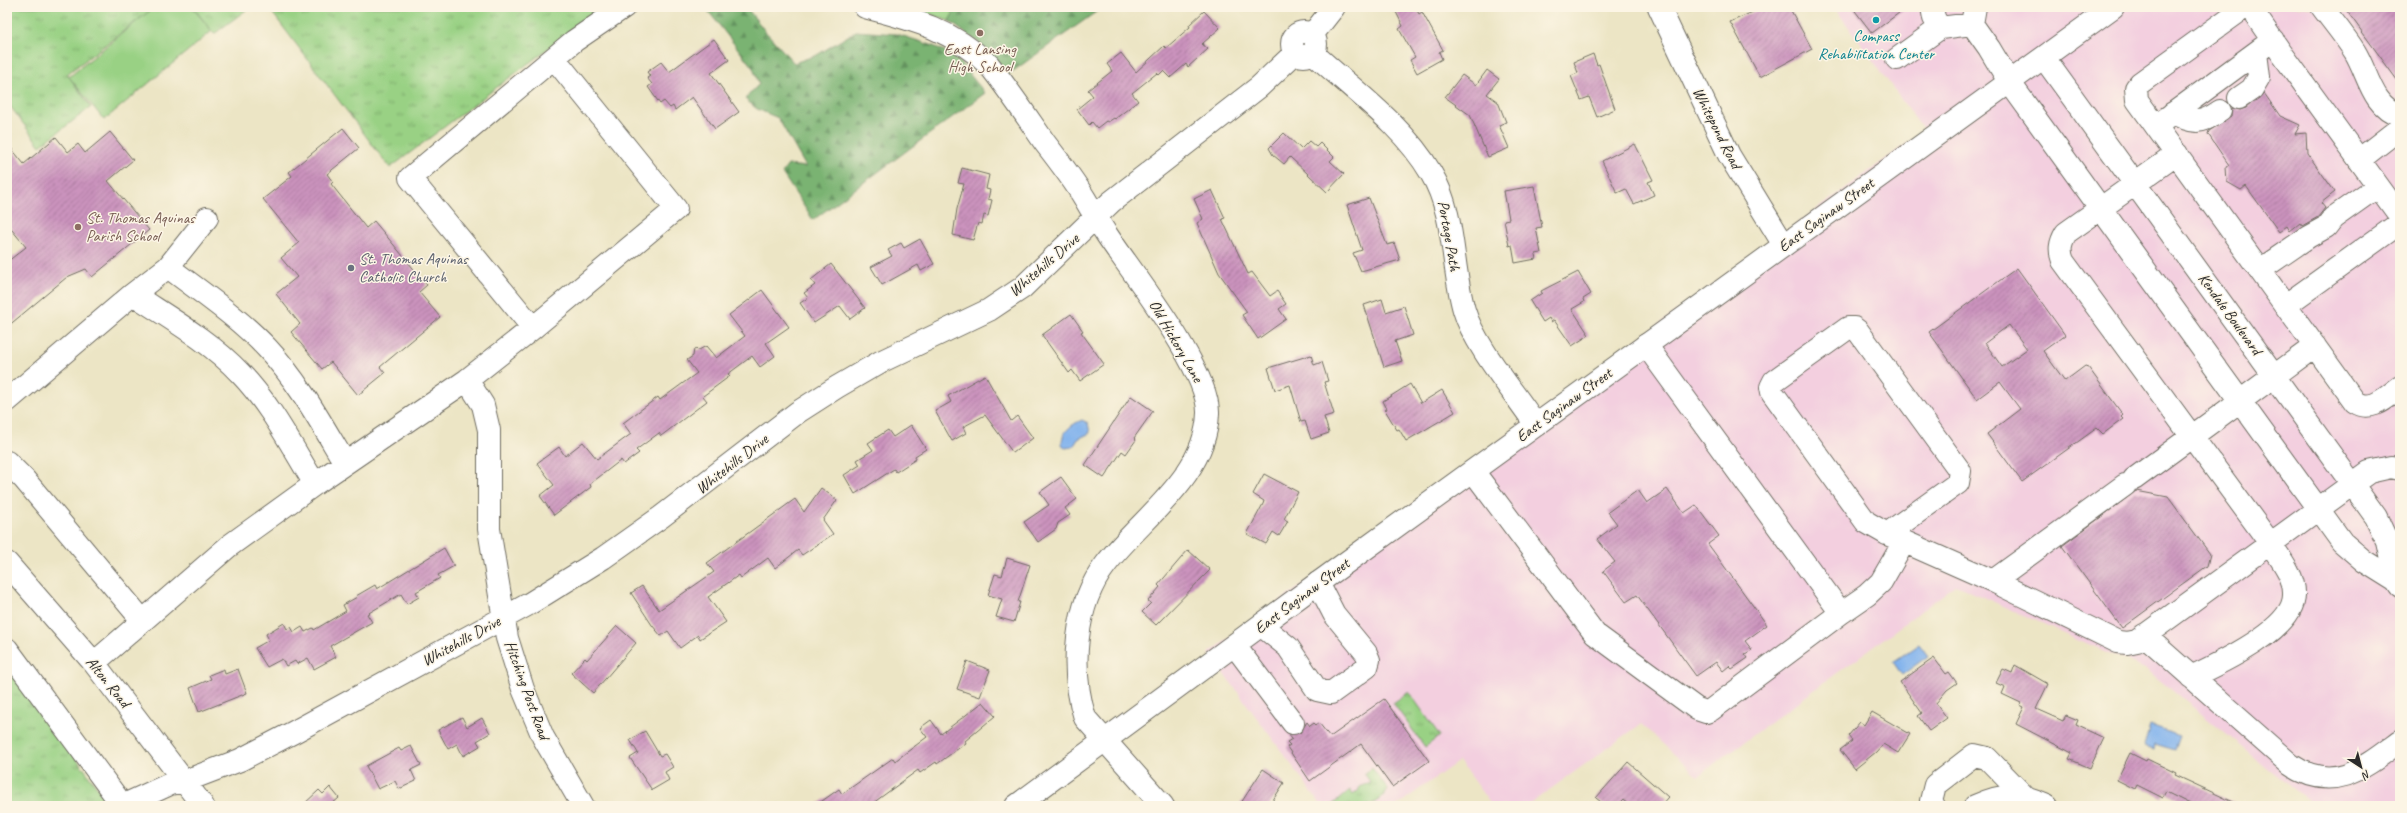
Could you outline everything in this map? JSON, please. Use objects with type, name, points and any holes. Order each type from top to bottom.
[{"type":"street","points":[[533,328],[410,178],[554,58],[624,7]]},
{"type":"street","name":"Old Hickory Lane","points":[[866,7],[931,26],[961,42],[976,53],[1000,80],[1084,198],[1150,296],[1191,361],[1203,387],[1208,410],[1206,437],[1188,473],[1105,566],[1093,586],[1084,612],[1078,644],[1080,702],[1085,718],[1163,806]]},
{"type":"street","name":"Whitehills Drive","points":[[123,806],[170,784],[240,760],[505,617],[603,558],[661,517],[798,412],[837,387],[880,362],[989,310],[1022,288],[1111,202],[1259,87],[1307,47],[1334,7]]},
{"type":"street","name":"Whitepond Road","points":[[1660,7],[1729,155],[1784,245]]},
{"type":"street","points":[[1932,7],[1934,18],[1940,28]]},
{"type":"street","points":[[2245,7],[2140,83],[2136,88],[2137,100],[2355,402],[2366,407],[2378,403],[2400,387]]},
{"type":"street","points":[[2253,7],[2258,19],[2359,160],[2392,199],[2332,218],[2326,227],[2308,237],[2260,270]]},
{"type":"street","points":[[2322,7],[2356,53],[2368,84],[2386,106],[2400,115]]},
{"type":"street","name":"East Saginaw Street","points":[[1016,806],[1536,425],[2010,83],[2111,8]]},
{"type":"street","points":[[1897,59],[1940,28],[1973,12]]},
{"type":"street","name":"Kendale Boulevard","points":[[1973,12],[1989,48],[2010,83],[2241,400],[2342,542],[2364,561],[2398,584]]},
{"type":"street","points":[[2156,126],[2273,40]]},
{"type":"street","name":"Portage Path","points":[[1307,47],[1383,116],[1412,147],[1431,173],[1442,195],[1449,220],[1458,285],[1465,312],[1475,335],[1536,425]]},
{"type":"street","points":[[2239,98],[2252,89],[2259,77],[2256,53]]},
{"type":"street","points":[[94,663],[229,546],[345,463],[467,380],[533,328],[676,209],[554,58]]},
{"type":"street","name":"Kendale Boulevard","points":[[2044,58],[2376,517],[2387,541],[2398,584]]},
{"type":"street","points":[[2378,97],[2390,102],[2400,100]]},
{"type":"street","points":[[2173,113],[2195,122],[2209,119],[2220,111]]},
{"type":"street","points":[[2359,160],[2400,128]]},
{"type":"street","points":[[2177,154],[2066,233],[2060,246],[2063,261],[2270,543],[2292,581],[2295,596],[2289,611],[2279,624],[2231,658],[2191,677]]},
{"type":"street","points":[[7,401],[133,294],[168,267],[207,218]]},
{"type":"street","points":[[2286,305],[2400,223]]},
{"type":"street","points":[[168,267],[236,319],[267,348],[289,374],[308,402],[345,463]]},
{"type":"street","points":[[133,294],[203,341],[241,374],[260,397],[315,484]]},
{"type":"street","points":[[1473,471],[1595,634],[1702,711],[1711,710],[1841,613],[1867,596],[1880,582],[1895,538],[1958,483],[1960,471],[1858,330],[1848,328],[1774,382],[1771,387],[1772,392],[1866,522],[1895,538],[1994,581],[2118,642],[2127,643],[2144,635],[2368,472],[2379,468],[2391,467],[2400,469]]},
{"type":"street","points":[[1646,345],[1841,613]]},
{"type":"street","points":[[1994,581],[2315,346]]},
{"type":"street","name":"Hitching Post Road","points":[[467,380],[483,405],[488,430],[489,529],[495,574],[505,617],[507,638],[524,690],[543,737],[583,806]]},
{"type":"street","points":[[7,462],[24,479],[142,620]]},
{"type":"street","name":"Alton Road","points":[[7,563],[94,663],[203,806]]},
{"type":"street","points":[[1262,626],[1288,647],[1317,690],[1324,694],[1331,693],[1367,667],[1369,660],[1366,653],[1334,614],[1318,584]]},
{"type":"street","points":[[2144,635],[2291,765],[2305,775],[2320,778],[2350,774],[2366,766],[2400,741]]},
{"type":"street","points":[[1235,646],[1293,723]]},
{"type":"street","points":[[7,649],[123,806]]},
{"type":"street","points":[[1934,806],[1931,801],[1935,785],[1974,755],[1987,758],[2025,797]]},
{"type":"street","points":[[1975,806],[1996,796],[2025,797],[2047,806]]},
{"type":"shaded area","points":[[1834,7],[2400,7],[2400,806],[2315,806],[2147,670],[1956,585],[1698,776],[1641,724],[1527,806],[1492,806],[1459,761],[1396,806],[1322,806],[1209,653],[1924,131]]},
{"type":"green space","points":[[7,7],[155,7],[67,74],[91,107],[40,146],[7,102]]},
{"type":"green space","points":[[154,7],[192,7],[212,31],[104,120],[69,77]]},
{"type":"green space","points":[[193,7],[250,7],[214,34]]},
{"type":"green space","points":[[268,7],[603,7],[390,168]]},
{"type":"green space","points":[[705,7],[746,7],[794,63],[817,55],[856,31],[897,34],[931,45],[954,55],[985,93],[813,220],[782,173],[788,165],[806,167],[778,118],[757,109],[745,99],[759,84],[753,68]]},
{"type":"green space","points":[[909,7],[940,7],[954,12],[949,21]]},
{"type":"green space","points":[[950,7],[1103,7],[1009,74],[980,44],[949,21],[954,12]]},
{"type":"green space","points":[[7,663],[111,806],[7,806]]},
{"type":"green space","points":[[1409,692],[1440,736],[1425,747],[1393,703]]},
{"type":"green space","points":[[1372,768],[1388,789],[1383,796],[1377,801],[1363,806],[1331,806],[1350,790],[1353,795],[1359,790],[1359,787],[1371,783],[1364,773]]},
{"type":"water","points":[[1082,420],[1088,423],[1090,433],[1078,439],[1073,447],[1065,448],[1062,444],[1062,440],[1065,432],[1071,426]]},
{"type":"water","points":[[1919,644],[1928,656],[1902,675],[1893,662]]},
{"type":"water","points":[[2150,726],[2180,736],[2175,750],[2155,744],[2154,749],[2144,746]]},
{"type":"building","points":[[1406,7],[1415,7],[1419,14],[1422,12],[1443,50],[1439,52],[1442,59],[1417,73],[1410,60],[1415,57],[1399,29],[1403,26],[1396,12]]},
{"type":"building","points":[[1764,7],[1789,7],[1812,49],[1760,77],[1730,22]]},
{"type":"building","name":"Compass Rehabilitation Center","points":[[1852,7],[1907,7],[1872,33]]},
{"type":"building","points":[[2344,7],[2400,7],[2400,84]]},
{"type":"building","points":[[1204,11],[1220,28],[1202,44],[1208,49],[1188,67],[1186,64],[1170,78],[1163,71],[1159,75],[1157,73],[1132,93],[1138,101],[1115,119],[1114,118],[1108,122],[1106,121],[1097,128],[1092,122],[1089,125],[1077,109],[1093,96],[1088,90],[1112,71],[1107,64],[1121,53],[1136,72],[1164,46],[1166,48],[1190,27],[1189,25]]},
{"type":"building","points":[[714,39],[729,60],[711,73],[739,112],[715,129],[692,97],[675,110],[673,106],[670,108],[664,101],[660,104],[648,87],[652,84],[647,78],[650,76],[647,72],[661,62],[669,72]]},
{"type":"building","points":[[1593,54],[1597,65],[1599,64],[1615,109],[1597,117],[1589,97],[1581,100],[1571,76],[1578,73],[1574,62]]},
{"type":"building","points":[[1487,70],[1499,79],[1487,94],[1498,102],[1506,122],[1499,125],[1509,148],[1488,157],[1470,115],[1445,97],[1462,75],[1476,85]]},
{"type":"building","points":[[2264,93],[2280,116],[2300,125],[2295,134],[2306,133],[2307,153],[2335,192],[2321,203],[2325,208],[2318,217],[2302,226],[2300,223],[2290,231],[2287,226],[2279,232],[2246,186],[2241,190],[2227,182],[2226,167],[2229,165],[2208,134],[2209,131],[2231,117],[2232,108],[2240,110],[2246,108]]},
{"type":"building","name":"St. Thomas Aquinas Catholic Church","points":[[343,128],[359,148],[327,174],[333,182],[331,184],[366,228],[374,221],[427,285],[419,292],[440,317],[380,367],[385,373],[358,395],[331,362],[322,369],[291,332],[300,324],[276,294],[297,277],[281,258],[299,243],[263,199],[292,176],[289,172]]},
{"type":"building","name":"St. Thomas Aquinas Parish School","points":[[110,132],[133,160],[108,181],[149,230],[92,277],[86,269],[67,277],[7,327],[7,262],[26,247],[7,224],[7,143],[24,164],[56,137],[68,152],[78,144],[85,153]]},
{"type":"building","points":[[1284,133],[1301,149],[1309,141],[1316,147],[1320,143],[1334,157],[1330,161],[1344,174],[1327,192],[1290,157],[1284,164],[1273,155],[1269,148]]},
{"type":"building","points":[[1635,144],[1653,180],[1648,182],[1654,195],[1634,204],[1626,189],[1617,193],[1602,161]]},
{"type":"building","points":[[962,168],[989,175],[986,189],[990,190],[988,199],[992,200],[988,216],[984,215],[982,224],[978,223],[973,240],[953,235],[957,209],[964,184],[958,183]]},
{"type":"building","points":[[1534,186],[1542,227],[1536,228],[1541,253],[1535,254],[1536,259],[1515,263],[1512,245],[1509,246],[1504,220],[1509,219],[1504,191]]},
{"type":"building","points":[[1212,190],[1225,218],[1222,219],[1248,274],[1252,272],[1270,296],[1277,291],[1286,304],[1279,309],[1286,319],[1258,339],[1242,315],[1247,312],[1219,273],[1197,223],[1203,219],[1194,199]]},
{"type":"building","points":[[1369,198],[1387,245],[1394,243],[1400,260],[1361,271],[1353,253],[1362,250],[1347,205]]},
{"type":"building","points":[[920,239],[934,264],[921,271],[918,265],[882,285],[871,267],[892,256],[888,250],[901,243],[904,248]]},
{"type":"building","points":[[831,264],[865,308],[850,319],[840,306],[814,323],[800,303],[808,298],[804,293],[815,285],[811,280]]},
{"type":"building","points":[[2017,268],[2065,335],[2043,351],[2065,381],[2085,366],[2088,367],[2123,415],[2121,417],[2123,419],[2103,434],[2097,428],[2022,482],[1987,434],[2020,409],[2000,382],[1977,399],[1929,332]],"holes":[[[2009,325],[2027,349],[2002,367],[1985,343]]]},
{"type":"building","points":[[1578,272],[1591,294],[1583,299],[1584,302],[1572,309],[1589,335],[1572,346],[1554,320],[1551,322],[1549,318],[1543,322],[1530,301],[1542,293],[1541,291]]},
{"type":"building","points":[[762,290],[789,327],[766,343],[775,356],[760,367],[752,356],[728,374],[730,376],[703,396],[707,401],[661,436],[659,433],[636,450],[639,453],[624,464],[621,460],[590,484],[591,487],[554,515],[540,496],[554,485],[537,463],[559,447],[565,456],[583,442],[597,459],[631,434],[623,423],[658,397],[660,400],[697,373],[687,360],[693,356],[694,349],[699,350],[706,346],[716,358],[745,336],[729,315]]},
{"type":"building","points":[[1382,299],[1386,312],[1404,306],[1413,335],[1395,341],[1402,361],[1384,367],[1364,305]]},
{"type":"building","points":[[1071,314],[1083,331],[1081,332],[1104,364],[1080,381],[1072,370],[1069,373],[1042,335]]},
{"type":"building","points":[[1311,355],[1314,365],[1322,362],[1328,381],[1324,382],[1334,414],[1324,417],[1329,433],[1311,439],[1305,421],[1301,422],[1290,385],[1275,390],[1268,368]]},
{"type":"building","points":[[985,375],[1011,421],[1017,416],[1033,438],[1013,453],[985,415],[963,427],[966,433],[952,441],[935,411],[951,402],[948,396]]},
{"type":"building","points":[[1410,384],[1421,403],[1442,390],[1455,412],[1406,441],[1399,429],[1397,430],[1385,410],[1387,409],[1383,401]]},
{"type":"building","points":[[1131,396],[1153,411],[1134,438],[1136,440],[1126,454],[1122,451],[1104,478],[1085,465]]},
{"type":"building","points":[[911,425],[926,449],[915,456],[916,459],[896,472],[894,469],[855,494],[844,475],[860,465],[857,460],[873,450],[868,443],[888,430],[893,437]]},
{"type":"building","points":[[1264,474],[1298,492],[1284,519],[1288,521],[1279,536],[1273,532],[1266,544],[1247,534],[1264,501],[1253,494]]},
{"type":"building","points":[[1061,477],[1077,499],[1065,508],[1070,515],[1058,523],[1056,529],[1038,542],[1024,522],[1049,505],[1040,492]]},
{"type":"building","points":[[821,488],[837,500],[823,520],[833,534],[802,555],[798,550],[775,568],[768,558],[741,578],[739,575],[708,597],[726,622],[700,639],[698,635],[680,648],[668,631],[661,636],[631,593],[642,586],[659,610],[714,572],[707,563],[795,499],[804,512]]},
{"type":"building","points":[[1667,489],[1684,513],[1696,505],[1719,536],[1708,544],[1767,625],[1745,641],[1752,650],[1745,654],[1748,658],[1732,669],[1729,666],[1723,671],[1716,662],[1696,676],[1637,595],[1626,602],[1603,571],[1615,562],[1597,539],[1617,524],[1608,512],[1638,490],[1647,503]]},
{"type":"building","points":[[2136,491],[2168,497],[2210,554],[2207,566],[2122,628],[2062,546]]},
{"type":"building","points":[[444,548],[454,566],[438,575],[440,578],[416,592],[419,597],[407,604],[401,594],[367,614],[372,622],[330,646],[336,657],[314,669],[308,658],[297,664],[295,661],[286,666],[282,659],[267,667],[255,648],[269,640],[266,634],[284,623],[287,629],[291,627],[294,632],[302,627],[305,632],[313,628],[314,630],[346,611],[343,605],[357,597],[356,596],[375,585],[377,589]]},
{"type":"building","points":[[1188,550],[1210,570],[1156,625],[1142,612],[1151,603],[1148,601],[1160,587],[1158,585]]},
{"type":"building","points":[[1007,558],[1030,565],[1018,602],[1020,602],[1014,622],[996,617],[1002,599],[988,595],[995,574],[1002,576]]},
{"type":"building","points":[[617,626],[636,643],[593,693],[571,673],[585,658],[587,660]]},
{"type":"building","points":[[1934,658],[1946,674],[1949,672],[1957,683],[1947,690],[1936,703],[1947,718],[1929,731],[1918,716],[1922,713],[1900,682]]},
{"type":"building","points":[[967,661],[990,670],[980,697],[957,689]]},
{"type":"building","points":[[2015,665],[2048,684],[2036,709],[2063,721],[2066,715],[2078,720],[2076,725],[2104,738],[2090,768],[2069,759],[2072,753],[2016,724],[2024,707],[2020,705],[2021,703],[2002,694],[2005,687],[1996,683],[2003,669],[2012,673]]},
{"type":"building","points":[[224,669],[225,674],[238,669],[247,693],[199,712],[190,688],[211,679],[209,675]]},
{"type":"building","points":[[1384,699],[1429,761],[1392,787],[1361,744],[1310,781],[1287,747],[1290,745],[1287,742],[1292,739],[1289,735],[1300,733],[1307,722],[1310,726],[1314,723],[1316,725],[1319,723],[1330,737]]},
{"type":"building","points":[[983,702],[995,716],[965,741],[966,743],[937,764],[936,762],[920,773],[918,770],[869,806],[815,806],[839,789],[842,794],[893,758],[895,761],[927,737],[920,728],[931,720],[941,734]]},
{"type":"building","points":[[1872,712],[1910,734],[1898,753],[1883,744],[1876,752],[1855,769],[1840,750],[1852,741],[1848,736],[1860,722],[1864,725]]},
{"type":"building","points":[[462,717],[467,727],[482,718],[490,733],[477,741],[480,746],[463,756],[457,744],[448,749],[438,730]]},
{"type":"building","points":[[645,731],[660,756],[665,754],[673,767],[665,772],[669,780],[652,790],[630,758],[638,753],[630,740]]},
{"type":"building","points":[[411,746],[421,765],[411,770],[416,781],[399,789],[395,781],[378,789],[366,766],[399,748],[401,751]]},
{"type":"building","points":[[2130,753],[2146,761],[2147,759],[2176,773],[2175,775],[2242,806],[2194,806],[2166,792],[2163,798],[2137,785],[2135,789],[2117,780]]},
{"type":"building","points":[[1628,762],[1668,797],[1660,806],[1630,806],[1623,800],[1617,806],[1606,806],[1596,798]]},
{"type":"building","points":[[1263,769],[1284,783],[1269,806],[1239,806]]},
{"type":"building","points":[[330,787],[339,798],[332,804],[334,806],[302,806],[319,790],[323,794]]},
{"type":"place","name":"Compass Rehabilitation Center","points":[[1876,20]]},
{"type":"place","name":"East Lansing High School","points":[[980,33]]},
{"type":"place","name":"St. Thomas Aquinas Parish School","points":[[78,227]]},
{"type":"place","name":"St. Thomas Aquinas Catholic Church","points":[[351,268]]}]
